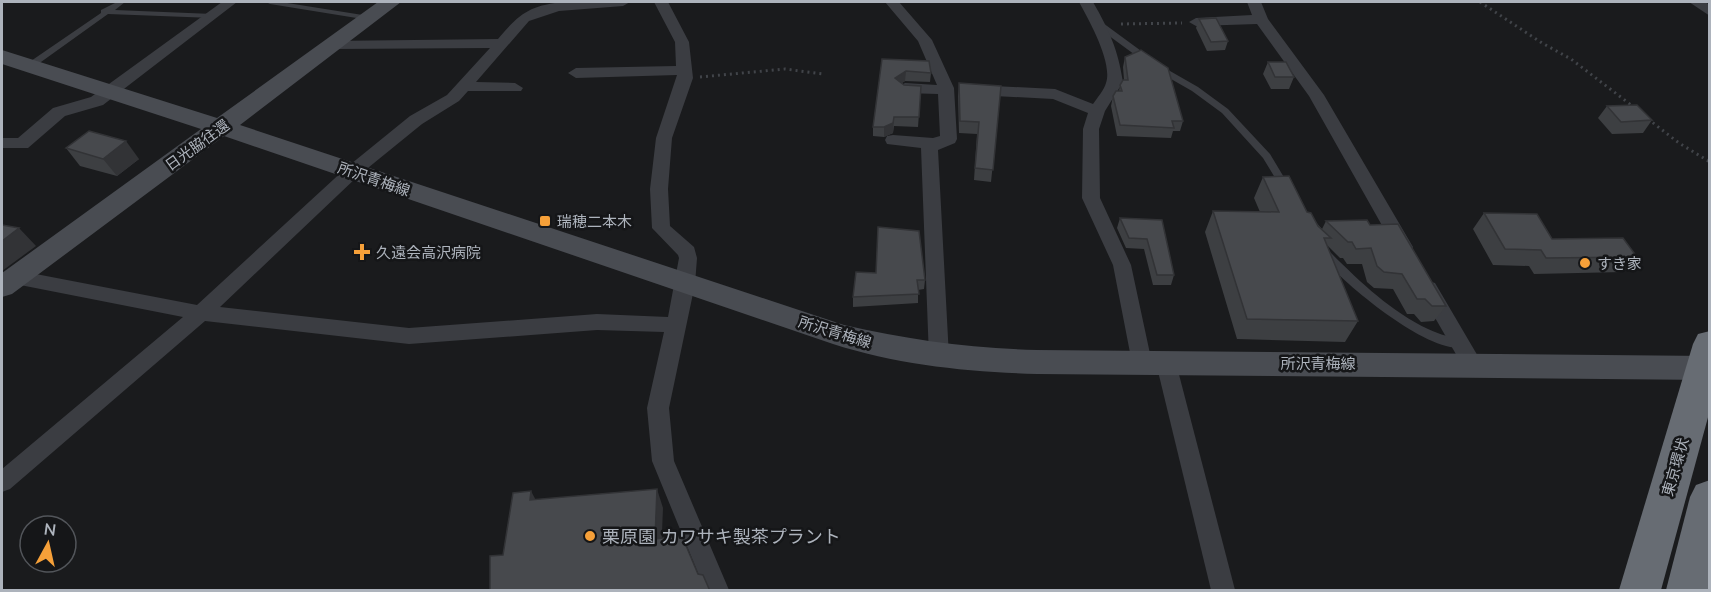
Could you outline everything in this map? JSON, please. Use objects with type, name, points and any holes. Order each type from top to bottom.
[{"type":"highway","name":"東京環状","points":[[1640,591],[1707,360]]},
{"type":"highway","points":[[1687,591],[1710,497]]},
{"type":"main road","name":"日光脇往還","points":[[8,282],[391,2]]},
{"type":"main road","name":"所沢青梅線","points":[[2,57],[843,336],[893,349],[982,361],[1154,363],[1466,354],[1707,360]]},
{"type":"street","points":[[2,160],[59,112],[97,101],[230,2]]},
{"type":"street","points":[[2,482],[201,313],[351,171],[416,120],[453,98],[524,18],[544,8],[623,2]]},
{"type":"street","points":[[661,2],[682,42],[684,74],[664,138],[659,189],[662,230],[687,252],[685,284],[674,326],[658,408],[663,461],[717,591]]},
{"type":"street","points":[[892,2],[925,40],[946,89],[949,139],[933,144],[893,140]]},
{"type":"street","points":[[1086,2],[1100,25],[1111,54],[1114,82],[1097,111],[1091,129],[1091,198],[1122,265],[1223,591]]},
{"type":"street","points":[[1254,2],[1262,19],[1316,95],[1466,354]]},
{"type":"street","points":[[1696,2],[1710,12]]},
{"type":"street","points":[[1196,22],[1262,19]]},
{"type":"street","points":[[334,44],[501,43]]},
{"type":"street","points":[[576,73],[684,74]]},
{"type":"street","points":[[466,86],[515,88]]},
{"type":"street","points":[[905,88],[1055,94],[1097,111]]},
{"type":"street","points":[[2,143],[22,144]]},
{"type":"street","points":[[933,144],[929,149],[939,357]]},
{"type":"street","points":[[8,282],[201,313],[409,336],[597,322],[674,326]]},
{"type":"lane","points":[[31,65],[121,2]]},
{"type":"lane","points":[[270,2],[369,18]]},
{"type":"lane","points":[[104,12],[213,16]]},
{"type":"lane","points":[[1100,25],[1160,69],[1195,89],[1225,111],[1267,156],[1292,201]]},
{"type":"lane","points":[[1319,248],[1396,316],[1466,354]]},
{"type":"path","points":[[1480,2],[1542,43],[1571,59],[1638,111]]},
{"type":"path","points":[[1100,25],[1196,22]]},
{"type":"path","points":[[684,74],[785,69],[823,74]]},
{"type":"path","points":[[1647,118],[1679,143],[1710,162]]},
{"type":"building","points":[[1216,18],[1228,41],[1211,42],[1199,19]]},
{"type":"building","points":[[1141,50],[1168,68],[1183,121],[1172,121],[1174,128],[1120,125],[1113,96],[1116,91],[1122,91],[1120,85],[1123,80],[1128,80],[1125,57]]},
{"type":"building","points":[[882,59],[929,61],[931,73],[906,71],[895,78],[904,85],[921,86],[919,117],[894,117],[893,123],[884,127],[873,127]]},
{"type":"building","points":[[1268,62],[1286,62],[1294,77],[1275,77]]},
{"type":"building","points":[[959,83],[1001,86],[993,170],[975,168],[979,122],[960,121]]},
{"type":"building","points":[[1637,105],[1652,120],[1621,122],[1607,106]]},
{"type":"building","points":[[89,131],[126,141],[103,159],[66,148]]},
{"type":"building","points":[[1289,176],[1307,212],[1311,213],[1318,226],[1331,238],[1324,238],[1358,321],[1247,319],[1213,211],[1279,212],[1263,177]]},
{"type":"building","points":[[1484,213],[1537,214],[1552,239],[1623,238],[1637,257],[1546,258],[1541,250],[1505,249]]},
{"type":"building","points":[[1120,218],[1162,220],[1174,275],[1157,275],[1147,239],[1129,238]]},
{"type":"building","points":[[1367,220],[1370,225],[1398,224],[1446,306],[1432,306],[1425,299],[1417,299],[1402,274],[1384,272],[1377,266],[1371,248],[1356,249],[1352,242],[1348,242],[1326,221]]},
{"type":"building","points":[[2,225],[19,228],[2,241]]},
{"type":"building","points":[[878,227],[919,231],[925,280],[917,280],[919,294],[853,297],[856,272],[876,273]]},
{"type":"building","points":[[657,489],[655,539],[682,536],[698,574],[703,575],[710,591],[490,591],[490,556],[503,555],[513,493],[531,491],[530,500]]},
{"type":"place","name":"瑞穂二本木","points":[[545,221]]},
{"type":"place","name":"久遠会高沢病院","points":[[362,252]]},
{"type":"place","name":"すき家","points":[[1585,263]]},
{"type":"place","name":"栗原園 カワサキ製茶プラント","points":[[590,536]]}]
